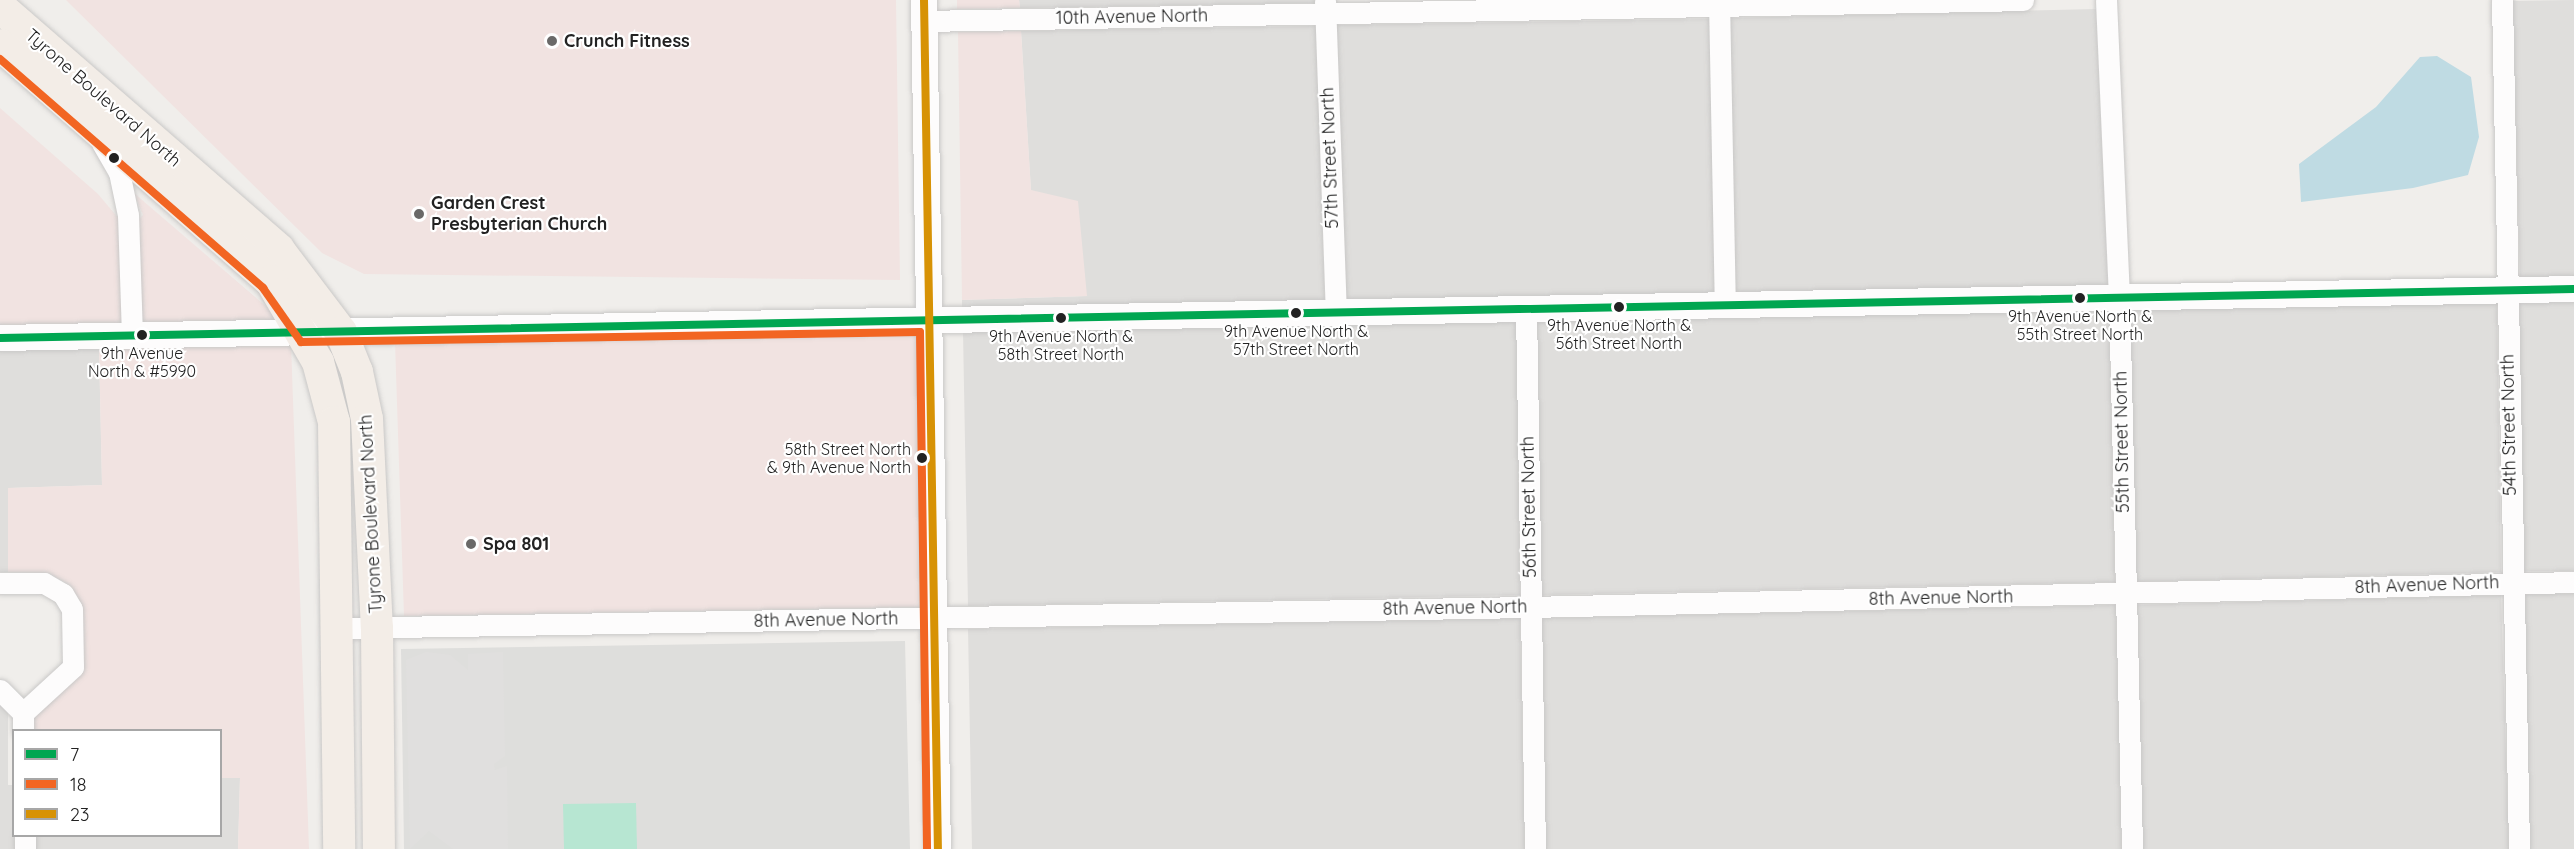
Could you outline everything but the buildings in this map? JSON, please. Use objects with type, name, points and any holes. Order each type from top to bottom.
[{"type":"main road","name":"Tyrone Boulevard North","points":[[0,7],[278,249],[341,332],[357,372],[367,419],[377,628],[380,849]]},
{"type":"main road","name":"Tyrone Boulevard North","points":[[0,45],[271,281],[304,332],[318,362],[334,422],[339,849]]},
{"type":"street","name":"10th Avenue North","points":[[924,10],[2023,0]]},
{"type":"street","name":"55th Street North","points":[[2106,0],[2119,296],[2132,849]]},
{"type":"street","name":"54th Street North","points":[[2502,0],[2511,583],[2519,849]]},
{"type":"street","points":[[1720,4],[1725,305]]},
{"type":"street","name":"57th Street North","points":[[1325,7],[1335,315]]},
{"type":"street","points":[[924,10],[939,849]]},
{"type":"street","points":[[92,123],[119,172],[128,214],[132,334]]},
{"type":"street","points":[[0,338],[1335,315],[1526,308],[2574,289]]},
{"type":"street","name":"56th Street North","points":[[1526,308],[1535,849]]},
{"type":"street","name":"8th Avenue North","points":[[337,628],[1530,607],[2574,582]]},
{"type":"street","points":[[0,583],[44,583],[63,594],[72,609],[73,667],[23,722],[0,690]]},
{"type":"shaded area","points":[[66,0],[896,0],[900,280],[364,274],[322,253]]},
{"type":"shaded area","points":[[957,0],[1019,0],[1020,8],[957,9]]},
{"type":"shaded area","points":[[1019,0],[1315,0],[1315,3],[1020,8]]},
{"type":"shaded area","points":[[2574,0],[2574,278],[2520,279],[2512,1]]},
{"type":"shaded area","points":[[2096,9],[2108,285],[1735,293],[1730,18]]},
{"type":"shaded area","points":[[1710,19],[1715,294],[1345,303],[1336,25]]},
{"type":"shaded area","points":[[1316,26],[1325,304],[962,309],[962,300],[1087,296],[1031,191],[1021,31]]},
{"type":"shaded area","points":[[1021,31],[1031,190],[1078,201],[1087,296],[962,300],[958,32]]},
{"type":"shaded area","points":[[0,108],[98,194],[119,219],[122,323],[0,326]]},
{"type":"shaded area","points":[[134,193],[283,321],[142,323],[139,219],[143,215]]},
{"type":"shaded area","points":[[2574,301],[2574,571],[2521,571],[2518,302]]},
{"type":"shaded area","points":[[2497,302],[2501,572],[2136,582],[2129,307]]},
{"type":"shaded area","points":[[2109,308],[2115,582],[1540,595],[1537,319]]},
{"type":"shaded area","points":[[1517,320],[1520,595],[968,606],[963,332]]},
{"type":"shaded area","points":[[919,333],[919,607],[404,616],[395,342]]},
{"type":"shaded area","points":[[291,344],[309,849],[238,849],[240,778],[222,778],[222,729],[33,729],[33,718],[79,676],[83,667],[80,603],[68,584],[48,573],[8,572],[8,488],[102,485],[99,347]]},
{"type":"shaded area","points":[[99,347],[102,485],[9,488],[8,572],[0,572],[0,349]]},
{"type":"shaded area","points":[[2574,593],[2574,849],[2529,849],[2521,594]]},
{"type":"shaded area","points":[[2501,595],[2509,849],[2142,849],[2136,605]]},
{"type":"shaded area","points":[[2116,605],[2122,849],[1545,849],[1540,618]]},
{"type":"shaded area","points":[[1520,618],[1525,849],[972,849],[968,629]]},
{"type":"shaded area","points":[[905,641],[910,849],[404,849],[401,649]]},
{"type":"shaded area","points":[[426,652],[450,655],[468,670],[468,654],[503,652],[505,756],[494,764],[495,770],[507,766],[508,849],[453,849],[429,831],[410,849],[406,660]]},
{"type":"shaded area","points":[[0,705],[8,713],[8,785],[12,785],[12,837],[15,837],[15,849],[0,849]]},
{"type":"shaded area","points":[[222,778],[240,778],[238,849],[35,849],[35,837],[222,837]]},
{"type":"green space","points":[[636,803],[637,849],[564,849],[563,804]]},
{"type":"water","points":[[2437,56],[2471,77],[2479,137],[2468,175],[2413,188],[2301,202],[2299,164],[2376,107],[2420,57]]},
{"type":"transit line","name":"23","points":[[924,0],[938,849]]},
{"type":"transit line","name":"18","points":[[0,59],[263,288],[301,342],[920,332],[927,849]]},
{"type":"transit line","name":"7","points":[[0,338],[2574,289]]},
{"type":"place","name":"Crunch Fitness","points":[[552,41]]},
{"type":"place","name":"Garden Crest Presbyterian Church","points":[[419,214]]},
{"type":"place","name":"9th Avenue North & 55th Street North","points":[[2080,298]]},
{"type":"place","name":"9th Avenue North & 56th Street North","points":[[1619,307]]},
{"type":"place","name":"9th Avenue North & 57th Street North","points":[[1296,313]]},
{"type":"place","name":"9th Avenue North & 58th Street North","points":[[1061,318]]},
{"type":"place","name":"9th Avenue North & #5990","points":[[142,335]]},
{"type":"place","name":"58th Street North & 9th Avenue North","points":[[922,458]]},
{"type":"place","name":"Spa 801","points":[[471,544]]}]
